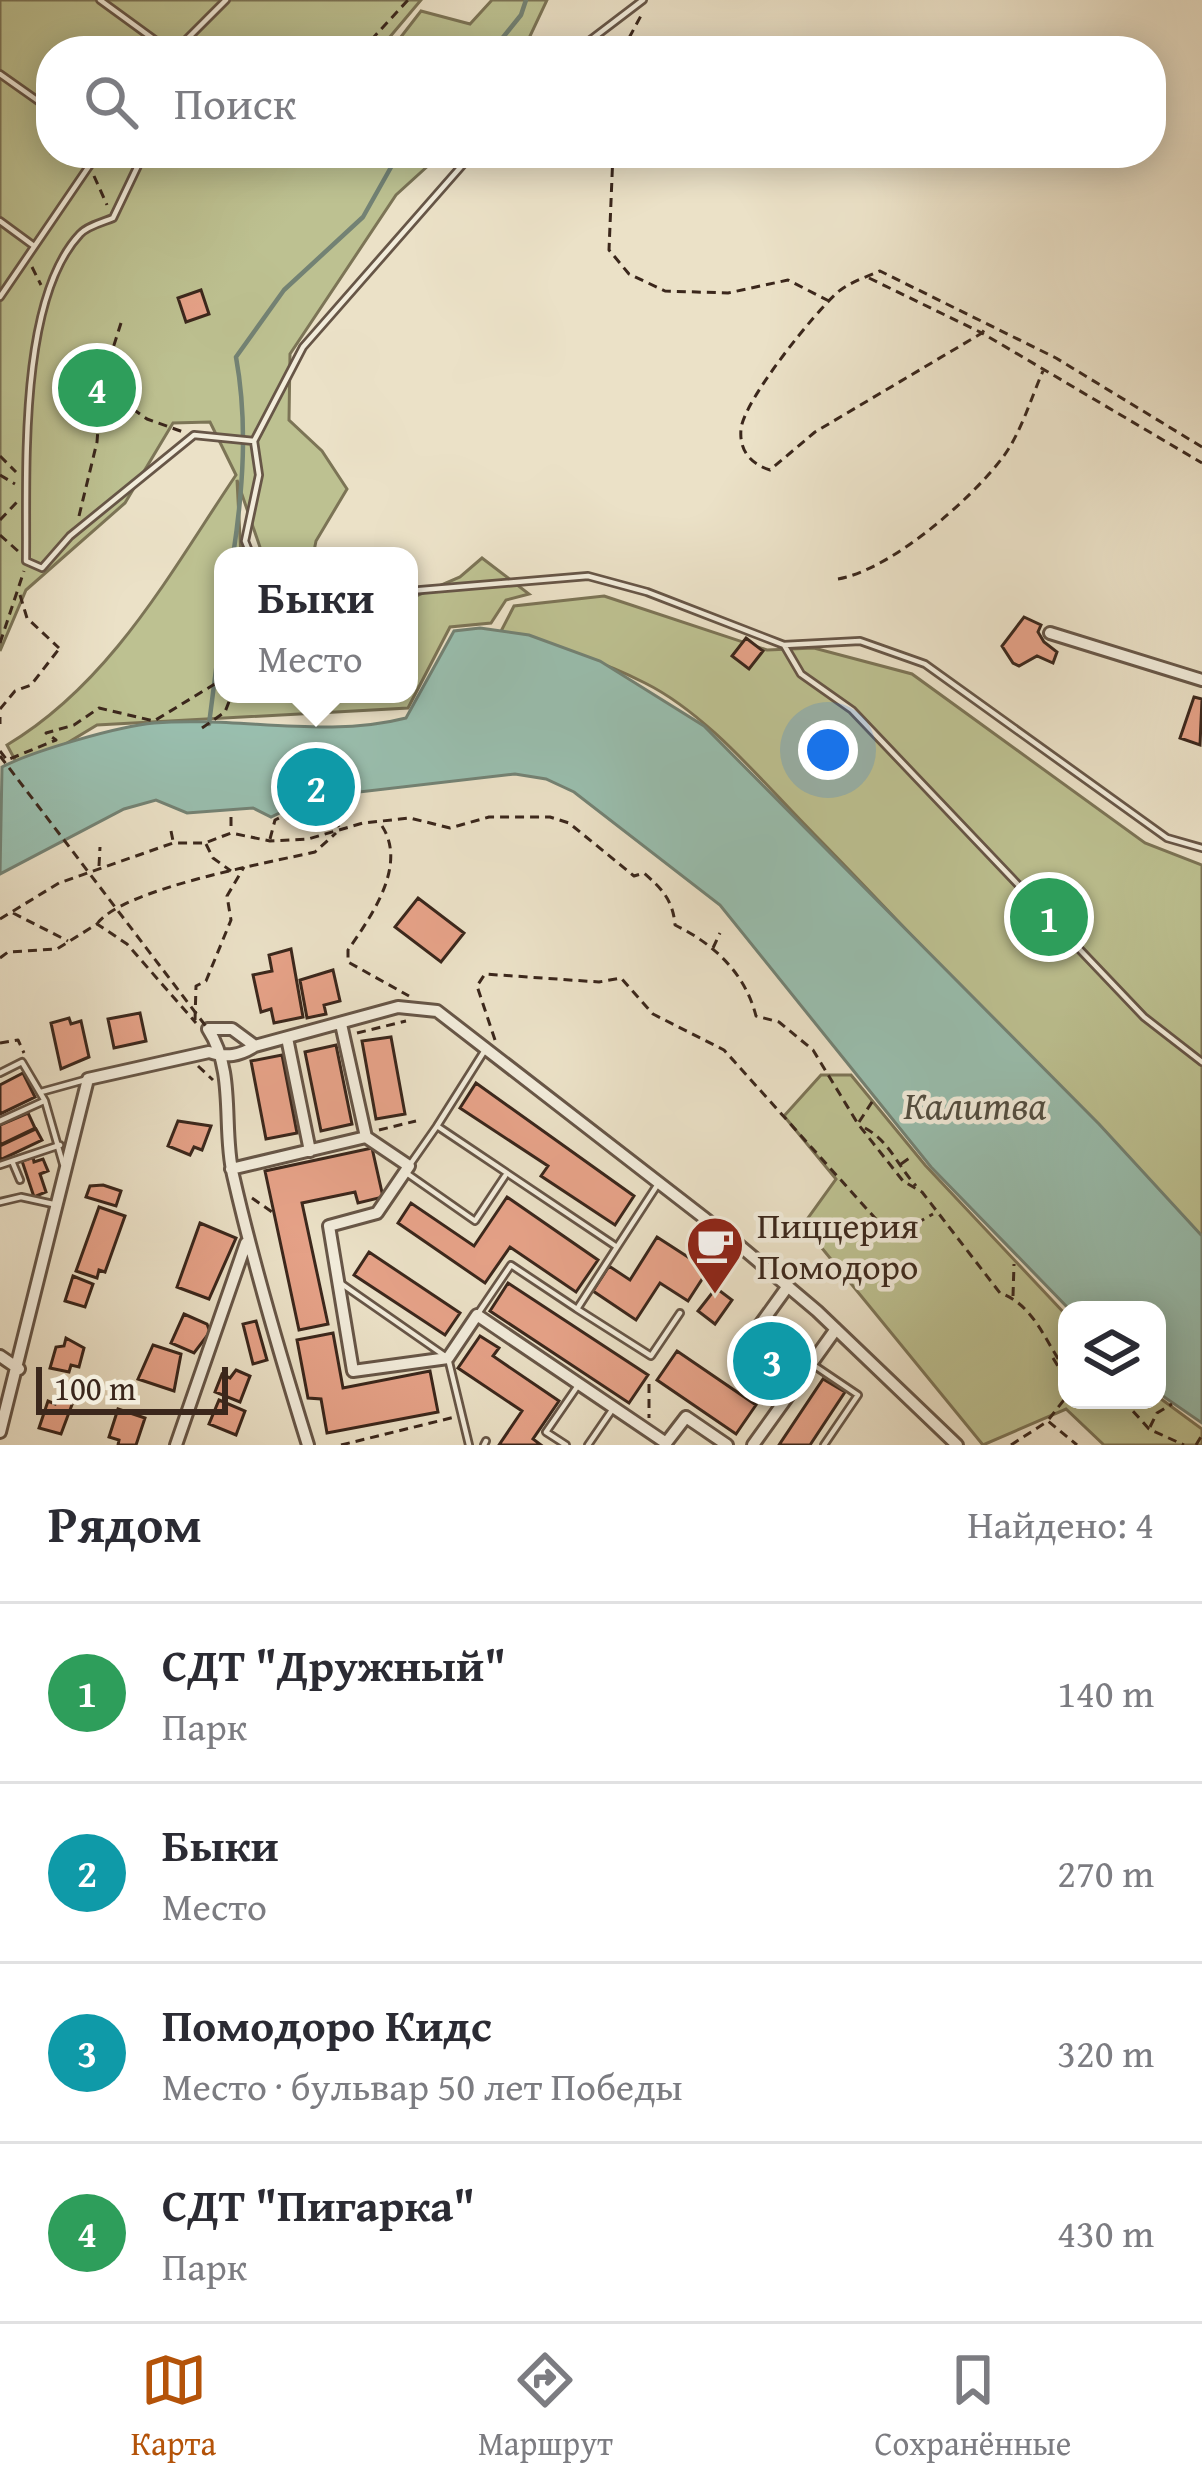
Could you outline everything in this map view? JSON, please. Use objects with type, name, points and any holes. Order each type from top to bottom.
[{"type":"street","points":[[1050,633],[1202,680]]},
{"type":"street","points":[[0,1432],[19,1369],[63,1164],[88,1079],[209,1052],[224,1057],[342,1029],[398,1007],[437,1011],[487,1045],[788,1286],[957,1445]]},
{"type":"street","points":[[255,1046],[232,1029],[208,1029],[224,1057],[231,1169],[247,1240],[308,1445]]},
{"type":"street","points":[[342,1029],[366,1135],[407,1169],[377,1213],[329,1226],[352,1371],[448,1358],[477,1315],[665,1444],[686,1417],[727,1445]]},
{"type":"street","points":[[287,1039],[310,1151]]},
{"type":"street","points":[[231,1169],[366,1135]]},
{"type":"street","points":[[176,1445],[247,1240]]},
{"type":"street","points":[[757,1329],[788,1286]]},
{"type":"street","points":[[753,1445],[836,1329]]},
{"type":"street","points":[[0,1356],[19,1369]]},
{"type":"lane","points":[[100,0],[151,36]]},
{"type":"lane","points":[[188,36],[226,0]]},
{"type":"lane","points":[[598,36],[647,0]]},
{"type":"lane","points":[[0,74],[36,99]]},
{"type":"lane","points":[[0,297],[89,168]]},
{"type":"lane","points":[[137,168],[113,218],[81,232],[44,292],[36,328],[26,561],[42,568],[72,535],[194,436],[254,441]]},
{"type":"lane","points":[[247,547],[259,475],[254,441],[303,346],[460,168]]},
{"type":"lane","points":[[0,221],[34,246]]},
{"type":"lane","points":[[418,590],[587,576],[647,592],[784,645],[860,641],[926,664],[1167,838],[1202,848]]},
{"type":"lane","points":[[784,645],[801,674],[853,710],[1144,1017],[1202,1062]]},
{"type":"lane","points":[[487,1045],[407,1169],[475,1221],[506,1174]]},
{"type":"lane","points":[[0,1073],[22,1062],[46,1101],[63,1164]]},
{"type":"lane","points":[[41,1092],[88,1079]]},
{"type":"lane","points":[[0,1120],[46,1101]]},
{"type":"lane","points":[[437,1126],[616,1247]]},
{"type":"lane","points":[[0,1165],[60,1144]]},
{"type":"lane","points":[[13,1161],[20,1180]]},
{"type":"lane","points":[[577,1310],[658,1185]]},
{"type":"lane","points":[[0,1202],[20,1197],[55,1205]]},
{"type":"lane","points":[[477,1315],[511,1265],[651,1357],[680,1313]]},
{"type":"lane","points":[[338,1280],[448,1358],[469,1445]]},
{"type":"lane","points":[[812,1364],[858,1395],[824,1445]]},
{"type":"lane","points":[[566,1445],[546,1432],[579,1384]]},
{"type":"lane","points":[[588,1445],[614,1408]]},
{"type":"path","points":[[375,36],[408,0]]},
{"type":"path","points":[[629,36],[647,0]]},
{"type":"path","points":[[90,168],[113,218]]},
{"type":"path","points":[[612,168],[609,250],[629,274],[664,291],[728,292],[788,280],[829,302]]},
{"type":"path","points":[[34,246],[31,266],[44,292]]},
{"type":"path","points":[[988,324],[982,333],[815,432],[770,470],[754,465],[743,450],[741,426],[829,302],[880,271],[988,324],[1056,358],[1202,447]]},
{"type":"path","points":[[867,277],[982,333],[1202,463]]},
{"type":"path","points":[[72,535],[88,494],[101,386],[121,323]]},
{"type":"path","points":[[838,579],[869,574],[953,510],[1005,455],[1043,369]]},
{"type":"path","points":[[101,386],[147,419],[194,436]]},
{"type":"path","points":[[1163,440],[1170,429]]},
{"type":"path","points":[[0,457],[25,480],[27,492]]},
{"type":"path","points":[[0,476],[27,492]]},
{"type":"path","points":[[0,520],[27,492]]},
{"type":"path","points":[[0,535],[26,561],[0,643]]},
{"type":"path","points":[[0,709],[15,691],[31,685],[60,649],[27,618],[19,594]]},
{"type":"path","points":[[0,753],[7,760],[37,751],[56,740],[46,733],[74,725],[99,708],[154,721],[214,684]]},
{"type":"path","points":[[202,728],[224,712],[228,703]]},
{"type":"path","points":[[0,753],[208,1029]]},
{"type":"path","points":[[316,788],[323,802]]},
{"type":"path","points":[[270,841],[275,820],[313,801],[314,791],[341,829]]},
{"type":"path","points":[[401,820],[403,810]]},
{"type":"path","points":[[421,822],[423,810]]},
{"type":"path","points":[[231,817],[231,833]]},
{"type":"path","points":[[0,920],[59,883],[173,843],[206,843],[231,833],[270,841],[401,820],[450,828],[489,817],[569,823],[634,876],[644,873],[663,890],[674,907],[675,925],[706,940],[739,973],[756,1016],[779,1022],[813,1050],[858,1124],[897,1167],[902,1181],[922,1192],[1000,1293],[1013,1298],[1043,1329],[1058,1365]]},
{"type":"path","points":[[569,823],[575,817]]},
{"type":"path","points":[[380,824],[389,845],[383,890],[348,950],[348,962],[416,1000]]},
{"type":"path","points":[[0,958],[8,952],[71,943],[106,911],[148,893],[315,852],[341,829]]},
{"type":"path","points":[[171,830],[173,843]]},
{"type":"path","points":[[206,843],[213,858],[232,871]]},
{"type":"path","points":[[99,868],[100,847]]},
{"type":"path","points":[[195,1022],[196,986],[206,981],[231,920],[227,896],[244,867]]},
{"type":"path","points":[[663,890],[670,884]]},
{"type":"path","points":[[11,913],[71,943]]},
{"type":"path","points":[[97,924],[127,944],[195,1022],[208,1029]]},
{"type":"path","points":[[711,949],[720,933]]},
{"type":"path","points":[[739,973],[746,965]]},
{"type":"path","points":[[501,1057],[477,986],[485,974],[599,982],[621,977],[653,1014],[724,1050],[892,1237],[934,1213]]},
{"type":"path","points":[[342,1029],[415,1018]]},
{"type":"path","points":[[0,1042],[18,1040],[27,1058],[22,1062]]},
{"type":"path","points":[[187,1057],[225,1090]]},
{"type":"path","points":[[830,1078],[836,1074]]},
{"type":"path","points":[[858,1124],[874,1099]]},
{"type":"path","points":[[366,1135],[416,1121]]},
{"type":"path","points":[[897,1167],[911,1156]]},
{"type":"path","points":[[236,1187],[272,1212],[244,1220]]},
{"type":"path","points":[[712,1273],[734,1241]]},
{"type":"path","points":[[1013,1298],[1014,1264]]},
{"type":"path","points":[[1047,1345],[1058,1360]]},
{"type":"path","points":[[649,1384],[649,1431]]},
{"type":"path","points":[[1149,1429],[1157,1413],[1172,1404]]},
{"type":"path","points":[[1011,1445],[1048,1421],[1058,1408]]},
{"type":"path","points":[[1132,1409],[1149,1429],[1184,1445]]},
{"type":"path","points":[[341,1445],[461,1415]]},
{"type":"path","points":[[1048,1421],[1077,1445]]},
{"type":"path","points":[[1196,1445],[1202,1435]]},
{"type":"shaded area","points":[[0,0],[421,0],[391,36],[36,36],[36,168],[426,168],[396,195],[290,354],[289,420],[322,451],[347,489],[315,547],[260,547],[237,480],[241,547],[214,547],[214,703],[411,703],[408,708],[97,725],[21,771],[7,745],[44,720],[108,658],[236,475],[210,422],[173,423],[125,503],[26,590],[0,651]]},
{"type":"shaded area","points":[[492,0],[547,0],[530,36],[402,36],[421,11],[470,24]]},
{"type":"shaded area","points":[[482,558],[529,594],[506,600],[491,623],[450,627],[418,689],[418,595],[460,577]]},
{"type":"shaded area","points":[[604,596],[767,650],[814,648],[912,674],[1145,843],[1202,865],[1202,1243],[863,885],[691,713],[628,675],[573,654],[498,637],[514,606]]},
{"type":"shaded area","points":[[821,1075],[851,1075],[925,1165],[1058,1306],[1058,1409],[1066,1409],[983,1445],[803,1225],[836,1179],[784,1116]]},
{"type":"shaded area","points":[[1166,1403],[1202,1429],[1202,1445],[1104,1445],[1066,1409],[1166,1409]]},
{"type":"water","name":"Калитва","points":[[480,628],[529,635],[600,661],[704,726],[1099,1124],[1202,1236],[1202,1423],[1166,1398],[1166,1301],[1061,1301],[931,1167],[720,905],[574,792],[546,779],[515,774],[325,796],[311,784],[298,790],[294,806],[271,817],[253,808],[187,813],[156,800],[124,809],[0,874],[2,767],[76,740],[154,723],[375,724],[406,718],[454,631]]},
{"type":"building","points":[[201,290],[209,314],[186,322],[178,298]]},
{"type":"building","points":[[1024,617],[1041,625],[1038,632],[1057,652],[1053,663],[1037,656],[1019,666],[1002,646]]},
{"type":"building","points":[[746,638],[763,651],[749,669],[732,656]]},
{"type":"building","points":[[1194,697],[1202,699],[1200,745],[1180,738]]},
{"type":"building","points":[[418,898],[464,933],[441,962],[395,927]]},
{"type":"building","points":[[291,949],[303,1017],[274,1023],[271,1009],[261,1012],[253,975],[272,971],[269,955]]},
{"type":"building","points":[[333,970],[340,1001],[324,1005],[326,1014],[307,1018],[300,980]]},
{"type":"building","points":[[140,1013],[146,1041],[114,1048],[108,1019]]},
{"type":"building","points":[[69,1018],[71,1024],[81,1021],[89,1057],[61,1069],[51,1023]]},
{"type":"building","points":[[391,1037],[405,1114],[376,1119],[362,1041]]},
{"type":"building","points":[[336,1045],[352,1124],[321,1131],[305,1052]]},
{"type":"building","points":[[282,1055],[297,1133],[266,1139],[251,1061]]},
{"type":"building","points":[[23,1073],[35,1097],[0,1114],[0,1085]]},
{"type":"building","points":[[476,1083],[634,1196],[615,1225],[541,1176],[548,1166],[460,1108]]},
{"type":"building","points":[[28,1113],[35,1128],[0,1145],[0,1125]]},
{"type":"building","points":[[178,1121],[211,1126],[202,1150],[194,1147],[190,1155],[168,1146]]},
{"type":"building","points":[[36,1129],[42,1140],[0,1160],[0,1146]]},
{"type":"building","points":[[372,1148],[383,1197],[358,1203],[355,1192],[302,1203],[328,1324],[299,1330],[265,1171]]},
{"type":"building","points":[[33,1157],[34,1162],[43,1159],[48,1171],[40,1174],[46,1192],[34,1197],[22,1161]]},
{"type":"building","points":[[90,1186],[121,1191],[116,1206],[86,1197]]},
{"type":"building","points":[[507,1197],[598,1260],[576,1292],[510,1247],[485,1283],[398,1223],[411,1203],[474,1246]]},
{"type":"building","points":[[99,1207],[125,1216],[105,1272],[99,1270],[97,1278],[76,1271]]},
{"type":"building","points":[[200,1223],[236,1238],[209,1299],[177,1287]]},
{"type":"building","points":[[657,1237],[708,1270],[688,1301],[660,1283],[636,1320],[593,1291],[609,1266],[630,1280]]},
{"type":"building","points":[[369,1252],[460,1313],[445,1335],[354,1275]]},
{"type":"building","points":[[73,1276],[93,1284],[85,1307],[65,1301]]},
{"type":"building","points":[[508,1283],[648,1375],[629,1403],[490,1311]]},
{"type":"building","points":[[716,1288],[732,1300],[715,1324],[698,1311]]},
{"type":"building","points":[[184,1314],[207,1324],[210,1332],[194,1353],[171,1343]]},
{"type":"building","points":[[256,1321],[267,1360],[253,1364],[243,1324]]},
{"type":"building","points":[[765,1332],[801,1358],[782,1390],[743,1364]]},
{"type":"building","points":[[333,1333],[343,1388],[430,1371],[438,1412],[327,1433],[321,1399],[308,1398],[297,1340]]},
{"type":"building","points":[[480,1336],[499,1348],[493,1356],[559,1401],[533,1439],[541,1445],[499,1445],[522,1411],[458,1368]]},
{"type":"building","points":[[66,1338],[84,1348],[79,1367],[71,1365],[69,1372],[50,1368],[56,1347],[64,1346]]},
{"type":"building","points":[[153,1345],[181,1354],[174,1391],[138,1379]]},
{"type":"building","points":[[677,1351],[756,1405],[736,1434],[657,1380]]},
{"type":"building","points":[[236,1370],[250,1376],[240,1402],[215,1392],[222,1374],[230,1378]]},
{"type":"building","points":[[823,1379],[845,1392],[810,1445],[779,1445]]},
{"type":"building","points":[[57,1396],[73,1402],[61,1434],[39,1428],[48,1401],[55,1404]]},
{"type":"building","points":[[219,1400],[245,1411],[236,1435],[209,1424]]},
{"type":"building","points":[[118,1409],[145,1418],[136,1445],[118,1445],[119,1440],[109,1437]]},
{"type":"waterway","points":[[504,36],[526,0]]},
{"type":"waterway","points":[[234,547],[243,457],[236,357],[284,290],[363,217],[391,168]]},
{"type":"waterway","points":[[209,724],[214,685]]},
{"type":"place","name":"СДТ \"Пигарка\"","points":[[97,388]]},
{"type":"place","name":"Быки","points":[[316,787]]},
{"type":"place","name":"СДТ \"Дружный\"","points":[[1049,917]]},
{"type":"place","name":"Пиццерия Помодоро","points":[[715,1296]]},
{"type":"place","name":"Помодоро Кидс","points":[[772,1361]]}]
